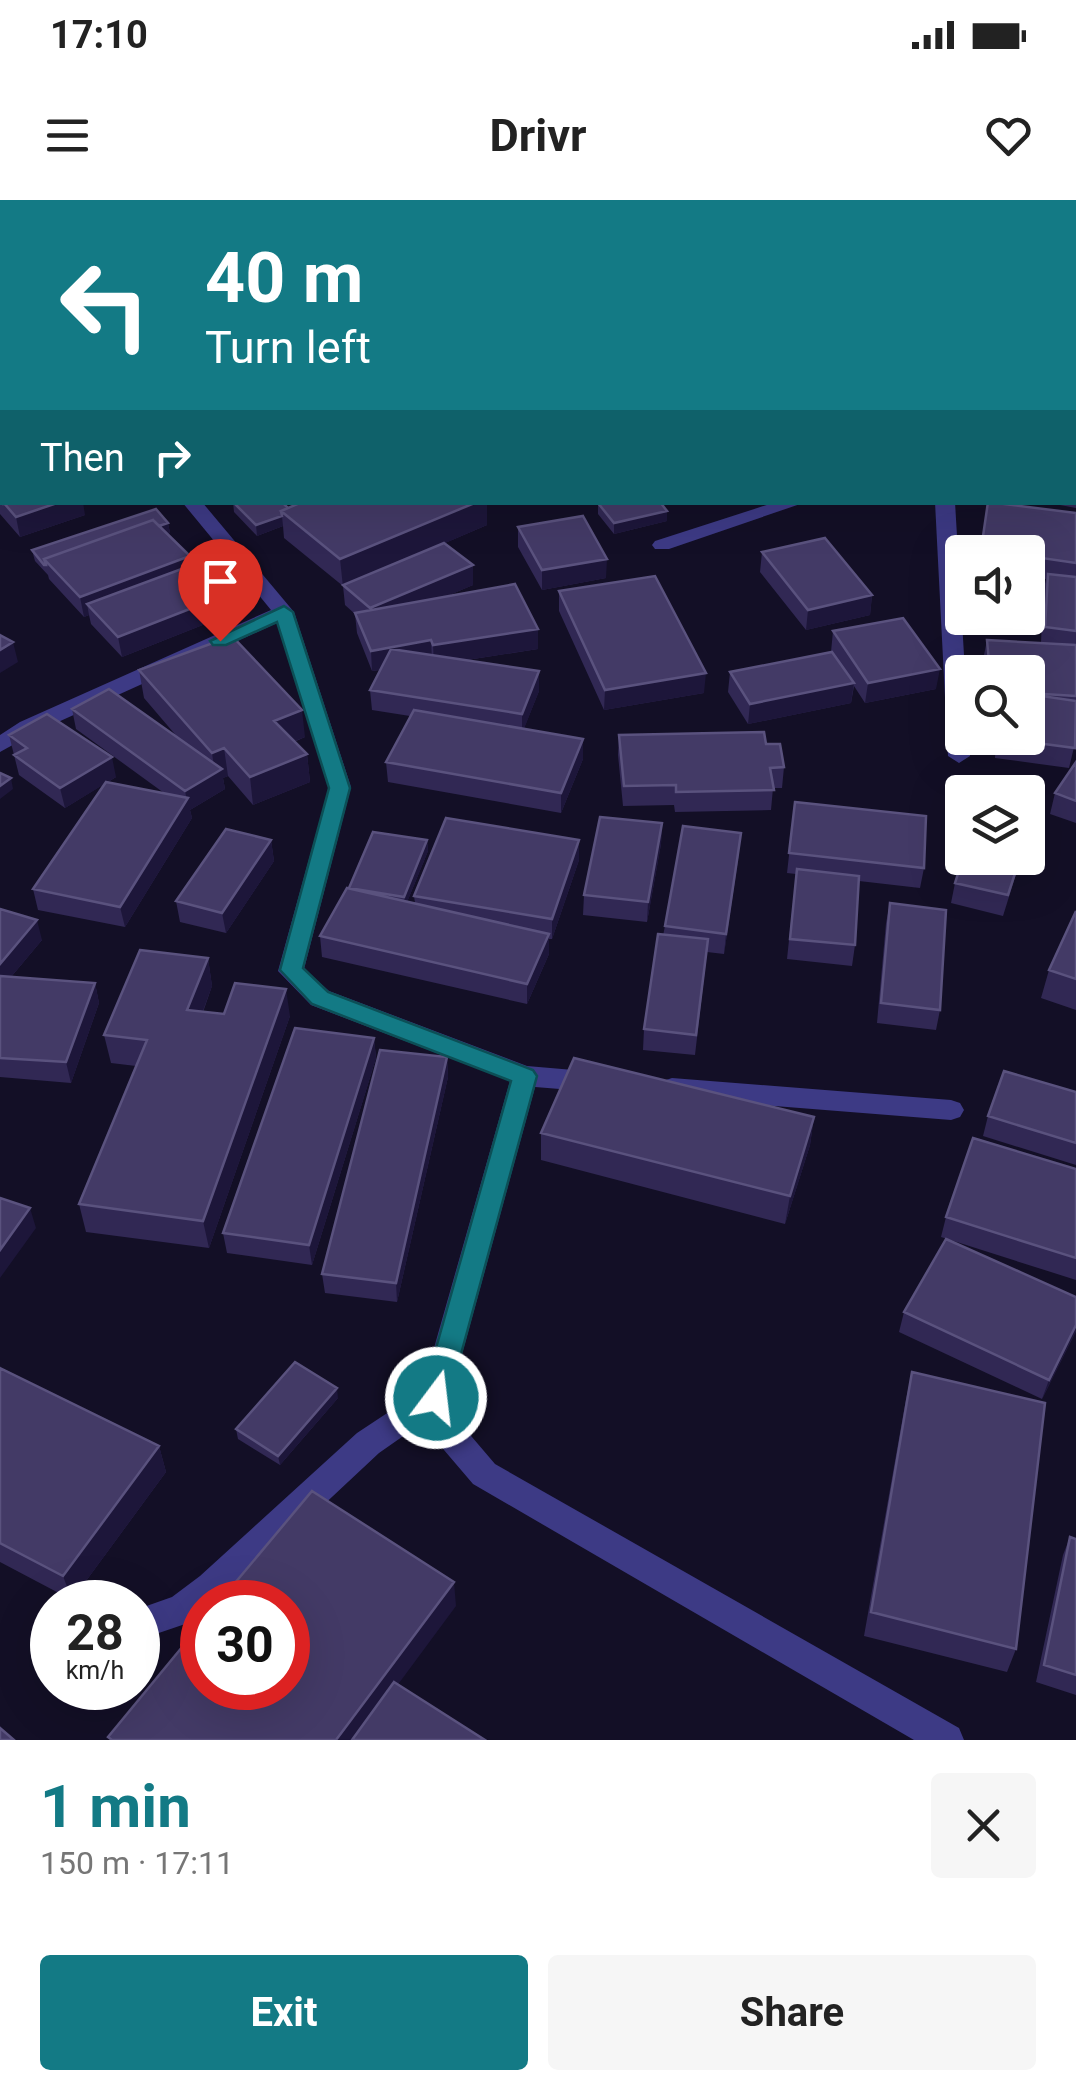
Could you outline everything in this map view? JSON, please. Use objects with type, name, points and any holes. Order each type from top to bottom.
[{"type":"street","points":[[194,505],[284,612],[340,788],[291,970],[320,998],[525,1076],[951,1110]]},
{"type":"street","points":[[662,545],[788,505]]},
{"type":"street","points":[[945,505],[959,756]]},
{"type":"street","points":[[0,745],[28,727],[284,612]]},
{"type":"street","points":[[525,1076],[436,1398],[455,1440],[484,1474],[947,1740]]},
{"type":"street","points":[[160,1617],[182,1610],[212,1587],[368,1442],[436,1398]]},
{"type":"building","points":[[6,505],[51,505],[16,517]]},
{"type":"building","points":[[236,505],[288,508],[281,511],[282,516],[256,525]]},
{"type":"building","points":[[295,505],[470,505],[340,559],[281,511]]},
{"type":"building","points":[[600,505],[662,505],[667,511],[614,523]]},
{"type":"building","points":[[988,505],[1076,513],[1076,563],[1045,558],[1045,535],[983,535]]},
{"type":"building","points":[[156,509],[168,523],[159,526],[153,520],[44,559],[46,565],[32,550]]},
{"type":"building","points":[[583,516],[607,559],[542,570],[518,527]]},
{"type":"building","points":[[153,520],[190,556],[80,597],[44,559]]},
{"type":"building","points":[[825,538],[872,595],[808,610],[762,552]]},
{"type":"building","points":[[444,543],[473,565],[370,608],[343,585]]},
{"type":"building","points":[[214,557],[246,587],[118,637],[87,604]]},
{"type":"building","points":[[1048,574],[1076,577],[1076,631],[1045,627]]},
{"type":"building","points":[[655,576],[706,673],[605,690],[559,591]]},
{"type":"building","points":[[515,584],[538,629],[433,645],[431,640],[371,651],[355,613]]},
{"type":"building","points":[[903,618],[940,669],[868,683],[833,631]]},
{"type":"building","points":[[0,635],[13,642],[0,650]]},
{"type":"building","points":[[232,636],[302,710],[274,721],[307,754],[250,777],[224,748],[212,753],[139,670]]},
{"type":"building","points":[[987,640],[1076,645],[1076,696],[1045,694],[1045,655],[988,655]]},
{"type":"building","points":[[391,649],[539,671],[522,714],[370,690]]},
{"type":"building","points":[[832,652],[854,683],[750,704],[730,672]]},
{"type":"building","points":[[109,689],[222,769],[185,791],[72,709]]},
{"type":"building","points":[[1045,696],[1076,701],[1075,748],[1045,744]]},
{"type":"building","points":[[414,710],[583,739],[561,793],[386,762]]},
{"type":"building","points":[[47,714],[112,757],[60,788],[14,755],[27,748],[9,735]]},
{"type":"building","points":[[764,732],[766,744],[780,744],[784,767],[770,768],[774,790],[676,792],[676,785],[624,786],[619,735]]},
{"type":"building","points":[[1076,762],[1076,801],[1055,793]]},
{"type":"building","points":[[0,773],[11,778],[0,786]]},
{"type":"building","points":[[106,782],[188,798],[120,907],[33,889]]},
{"type":"building","points":[[795,802],[926,816],[924,868],[789,853]]},
{"type":"building","points":[[600,817],[662,823],[648,902],[584,895]]},
{"type":"building","points":[[446,818],[579,840],[552,919],[414,896]]},
{"type":"building","points":[[683,826],[741,833],[726,934],[665,926]]},
{"type":"building","points":[[226,829],[271,840],[222,913],[176,901]]},
{"type":"building","points":[[373,832],[427,840],[404,897],[349,888]]},
{"type":"building","points":[[797,869],[859,876],[855,945],[790,939]]},
{"type":"building","points":[[958,875],[1014,875],[1008,895],[955,883]]},
{"type":"building","points":[[347,888],[549,934],[527,984],[320,936]]},
{"type":"building","points":[[890,903],[946,910],[940,1010],[881,1003]]},
{"type":"building","points":[[0,909],[37,920],[0,964]]},
{"type":"building","points":[[1076,911],[1076,979],[1049,970]]},
{"type":"building","points":[[658,934],[708,939],[696,1035],[644,1029]]},
{"type":"building","points":[[140,950],[208,958],[187,1010],[224,1014],[235,983],[286,989],[203,1221],[79,1204],[147,1040],[104,1035]]},
{"type":"building","points":[[0,976],[95,983],[66,1062],[0,1058]]},
{"type":"building","points":[[295,1028],[374,1038],[309,1245],[223,1233]]},
{"type":"building","points":[[380,1050],[447,1057],[396,1283],[322,1274]]},
{"type":"building","points":[[574,1058],[814,1117],[790,1196],[541,1133]]},
{"type":"building","points":[[1004,1071],[1076,1092],[1076,1143],[988,1116]]},
{"type":"building","points":[[973,1138],[1076,1169],[1076,1258],[946,1217]]},
{"type":"building","points":[[0,1198],[30,1208],[0,1250]]},
{"type":"building","points":[[946,1239],[1076,1297],[1076,1325],[1049,1380],[904,1312]]},
{"type":"building","points":[[295,1362],[337,1388],[278,1456],[236,1429]]},
{"type":"building","points":[[0,1368],[159,1446],[63,1576],[0,1543]]},
{"type":"building","points":[[912,1372],[1045,1403],[1016,1649],[871,1612]]},
{"type":"building","points":[[312,1491],[454,1582],[336,1740],[108,1737],[130,1710],[160,1710],[160,1674],[180,1650],[180,1710],[310,1710],[310,1580],[237,1580]]},
{"type":"building","points":[[1070,1537],[1076,1539],[1076,1675],[1044,1665]]},
{"type":"building","points":[[394,1682],[485,1740],[352,1740]]},
{"type":"building","points":[[0,1728],[14,1740],[0,1740]]},
{"type":"route","points":[[220,641],[284,612],[340,788],[291,970],[320,998],[525,1076],[436,1398]]}]
